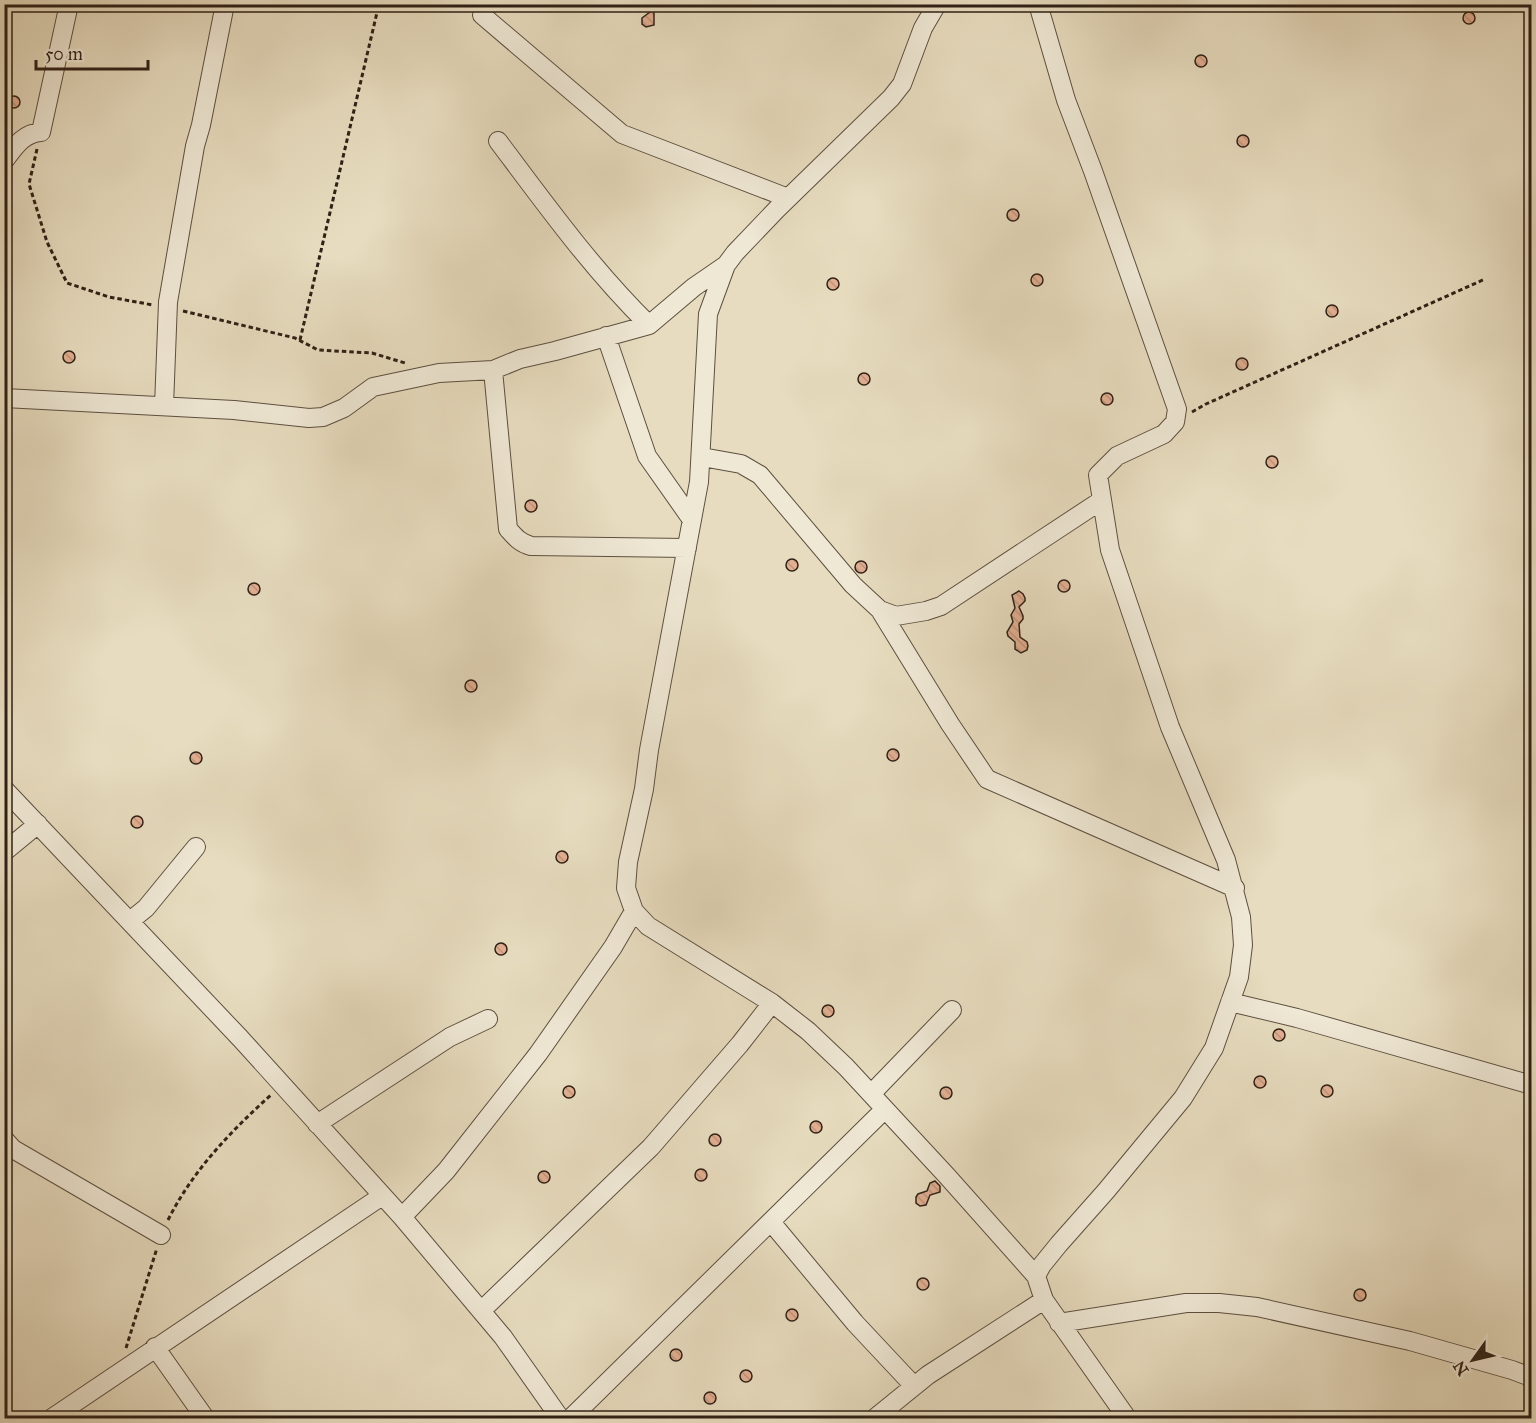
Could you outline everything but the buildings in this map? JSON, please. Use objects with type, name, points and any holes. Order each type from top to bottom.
[{"type":"street","points":[[4,161],[24,137],[33,132],[41,132],[69,4]]},
{"type":"street","points":[[164,406],[167,307],[195,146],[225,4]]},
{"type":"street","points":[[937,4],[923,28],[902,84],[876,113],[735,253],[726,265],[708,314],[702,457],[644,789],[628,862],[626,888],[633,911],[648,927],[772,1003],[808,1031],[871,1094],[1036,1276],[1044,1300],[1127,1419]]},
{"type":"street","points":[[1036,1276],[1042,1264],[1184,1098],[1214,1048],[1239,977],[1243,945],[1241,917],[1226,860],[1170,727],[1110,550],[1098,475],[1117,456],[1164,434],[1175,422],[1178,409],[1066,100],[1038,4]]},
{"type":"street","points":[[482,15],[622,134],[788,198]]},
{"type":"street","points":[[498,141],[570,238],[620,297],[649,325]]},
{"type":"street","points":[[4,399],[164,406],[309,418],[323,417],[344,408],[373,387],[439,373],[493,370],[520,359],[649,325],[694,287],[726,265]]},
{"type":"street","points":[[606,336],[648,456],[692,520]]},
{"type":"street","points":[[493,370],[508,529],[522,544],[687,548]]},
{"type":"street","points":[[702,457],[741,464],[760,476],[853,585],[880,610],[987,779],[1235,888]]},
{"type":"street","points":[[880,610],[896,616],[941,606],[1102,500]]},
{"type":"street","points":[[4,789],[282,1084],[402,1217],[503,1337],[560,1419]]},
{"type":"street","points":[[4,852],[38,824]]},
{"type":"street","points":[[129,921],[146,908],[196,847]]},
{"type":"street","points":[[402,1217],[446,1171],[538,1054],[613,947],[633,911]]},
{"type":"street","points":[[1230,1002],[1297,1018],[1532,1084]]},
{"type":"street","points":[[481,1311],[651,1147],[740,1044],[772,1003]]},
{"type":"street","points":[[871,1094],[952,1010]]},
{"type":"street","points":[[317,1124],[450,1037],[488,1019]]},
{"type":"street","points":[[571,1419],[885,1109]]},
{"type":"street","points":[[4,1139],[13,1149],[161,1235]]},
{"type":"street","points":[[52,1419],[155,1347],[382,1196]]},
{"type":"street","points":[[771,1222],[855,1323],[914,1386]]},
{"type":"street","points":[[875,1419],[914,1386],[953,1358],[1044,1300]]},
{"type":"street","points":[[1059,1323],[1186,1303],[1219,1303],[1257,1307],[1410,1341],[1512,1370],[1532,1380]]},
{"type":"street","points":[[155,1347],[205,1419]]},
{"type":"path","points":[[300,340],[379,4]]},
{"type":"path","points":[[41,132],[29,184],[47,242],[67,283],[109,297],[167,307],[300,340],[318,350],[372,353],[405,363]]},
{"type":"path","points":[[1175,422],[1206,404],[1485,279]]},
{"type":"path","points":[[117,1374],[161,1235],[177,1201],[215,1149],[240,1122],[282,1084]]}]
